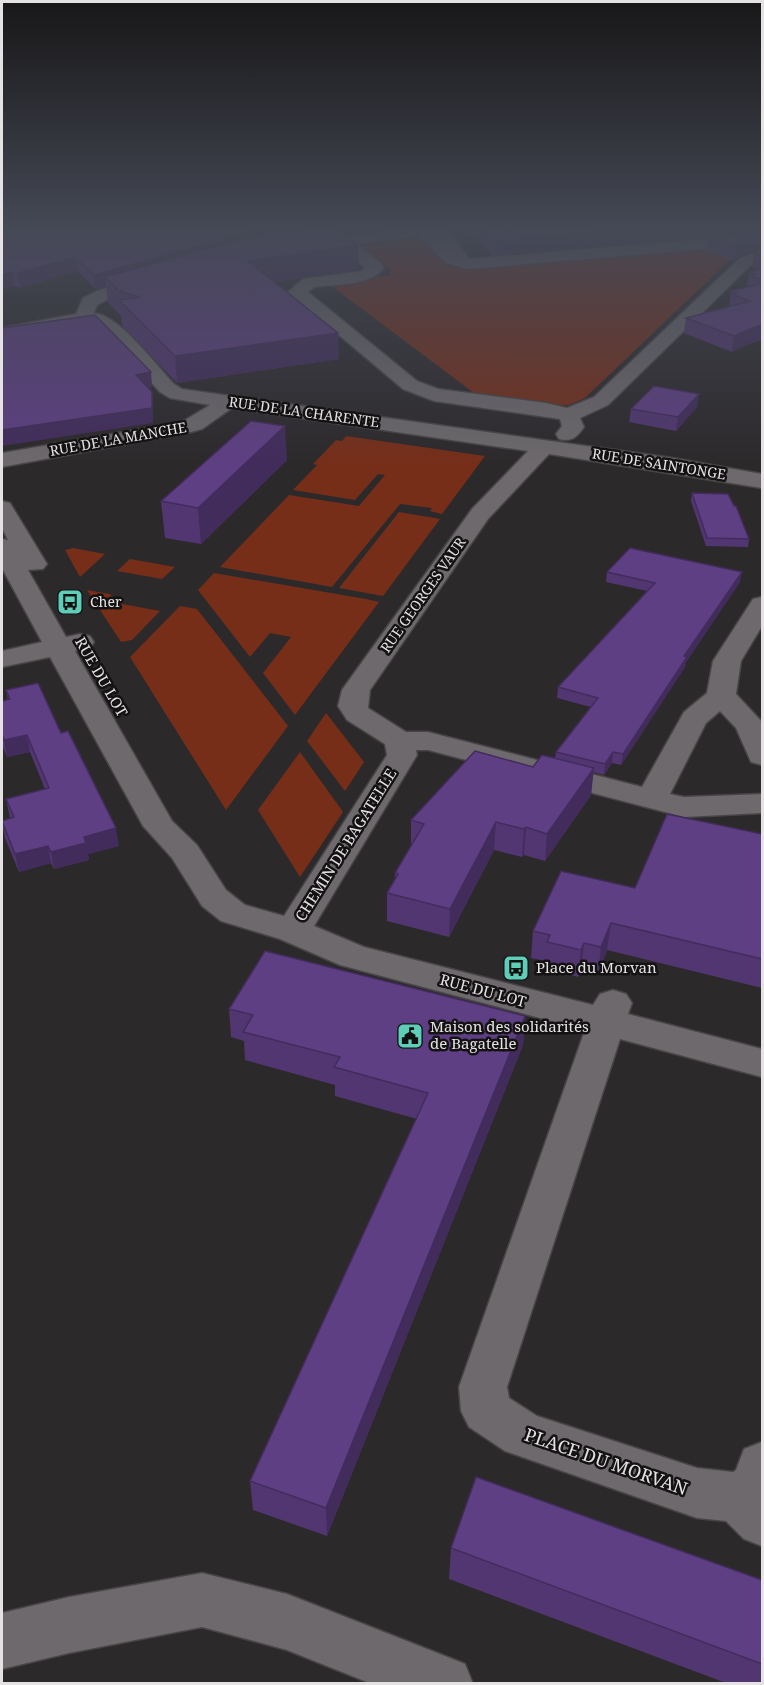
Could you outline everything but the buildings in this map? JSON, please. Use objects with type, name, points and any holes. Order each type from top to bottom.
[{"type":"street","points":[[2,333],[83,318],[87,308]]},
{"type":"street","points":[[316,308],[410,385],[434,395],[546,409],[568,415],[602,401],[698,308]]},
{"type":"street","name":"RUE DE LA CHARENTE","points":[[83,318],[103,321],[167,388],[177,394],[550,448]]},
{"type":"street","name":"RUE DE LA MANCHE","points":[[2,460],[184,428],[195,425],[227,402]]},
{"type":"street","points":[[550,448],[573,427],[568,415]]},
{"type":"street","name":"RUE DE SAINTONGE","points":[[550,448],[762,481]]},
{"type":"street","name":"RUE GEORGES VAUR","points":[[398,741],[354,710],[352,701],[356,690],[480,513],[550,448]]},
{"type":"street","name":"RUE DU LOT","points":[[2,508],[159,826],[185,852],[214,898],[233,913],[293,931],[353,956],[610,1013],[762,1041]]},
{"type":"street","name":"RUE DU LOT","points":[[2,546],[70,644]]},
{"type":"street","points":[[651,799],[694,718],[721,696],[727,662],[762,605]]},
{"type":"street","points":[[2,659],[70,644]]},
{"type":"street","points":[[721,696],[750,725],[762,756]]},
{"type":"street","points":[[398,741],[428,741],[684,807],[762,804]]},
{"type":"street","name":"CHEMIN DE BAGATELLE","points":[[293,931],[402,755],[398,741]]},
{"type":"street","name":"RUE DU LOT","points":[[610,1013],[762,1063]]},
{"type":"street","name":"PLACE DU MORVAN","points":[[610,1013],[483,1387],[486,1411],[523,1435],[697,1493],[755,1495]]},
{"type":"street","points":[[2,1641],[69,1625],[202,1600],[287,1622],[445,1683]]},
{"type":"shaded area","points":[[360,308],[680,308],[585,398],[569,405],[552,405],[474,393]]},
{"type":"shaded area","points":[[346,436],[485,456],[442,514],[430,511],[432,508],[400,504],[332,587],[220,567],[289,495],[359,506],[385,475],[378,474],[355,500],[293,490],[317,465],[313,464],[336,440],[342,441]]},
{"type":"shaded area","points":[[399,512],[440,519],[383,596],[339,588]]},
{"type":"shaded area","points":[[73,548],[105,554],[80,577],[65,550]]},
{"type":"shaded area","points":[[130,559],[175,567],[162,579],[117,571]]},
{"type":"shaded area","points":[[214,573],[379,602],[295,715],[263,673],[291,637],[270,633],[250,657],[198,590]]},
{"type":"shaded area","points":[[87,590],[110,594],[117,603],[160,611],[132,640],[121,642]]},
{"type":"shaded area","points":[[180,606],[197,609],[288,726],[226,810],[130,657]]},
{"type":"shaded area","points":[[326,713],[364,762],[345,791],[307,741]]},
{"type":"shaded area","points":[[300,752],[343,812],[300,877],[258,810]]},
{"type":"place","name":"Cher","points":[[70,602]]},
{"type":"place","name":"Place du Morvan","points":[[516,968]]},
{"type":"place","name":"Maison des solidarités de Bagatelle","points":[[410,1036]]}]
